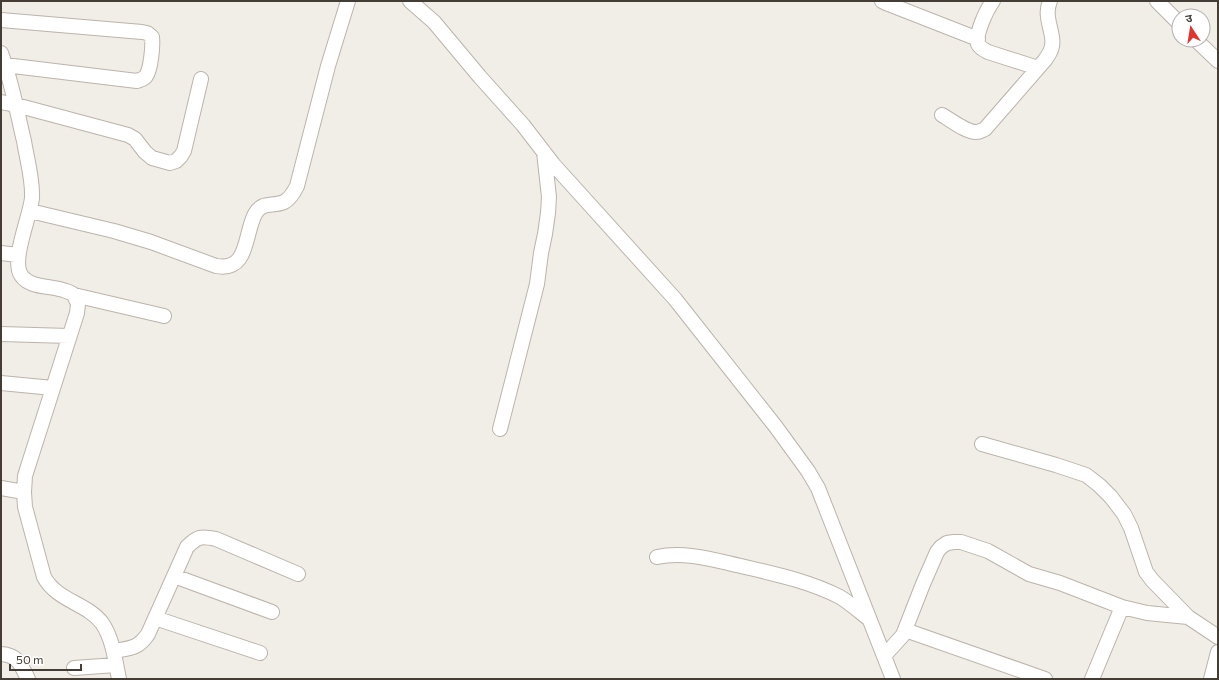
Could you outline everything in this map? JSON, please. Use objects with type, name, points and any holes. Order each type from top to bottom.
[{"type":"street","points":[[30,211],[114,231],[151,242],[216,266],[224,268],[231,266],[238,261],[242,253],[254,215],[260,206],[284,202],[294,192],[297,186],[337,33],[348,1]]},
{"type":"street","points":[[410,1],[434,22],[523,125],[553,164],[675,299],[776,427],[808,471],[818,488],[893,679]]},
{"type":"street","points":[[882,1],[978,39]]},
{"type":"street","points":[[942,115],[974,132],[979,132],[985,129],[1051,51],[1052,44],[1048,16],[1050,1]]},
{"type":"street","points":[[1157,1],[1171,15]]},
{"type":"street","points":[[988,2],[977,36],[978,45],[988,52],[1038,68]]},
{"type":"street","points":[[1,20],[142,32],[147,33],[152,37],[149,69],[146,76],[142,80],[137,81],[3,59],[16,105],[32,181],[30,211],[18,256],[18,266],[21,275],[30,283],[66,290],[74,295],[164,316]]},
{"type":"street","points":[[1204,48],[1218,62]]},
{"type":"street","points":[[1,102],[128,135],[135,139],[145,152],[152,158],[170,163],[176,161],[184,150],[201,79]]},
{"type":"street","points":[[500,429],[537,284],[545,234],[549,197],[544,152]]},
{"type":"street","points":[[1,253],[18,256]]},
{"type":"street","points":[[74,295],[78,304],[77,313],[25,476],[24,492],[25,507],[44,577],[49,585],[57,592],[93,614],[101,623],[114,651],[117,672],[74,668]]},
{"type":"street","points":[[1,334],[69,336]]},
{"type":"street","points":[[1,383],[53,388]]},
{"type":"street","points":[[982,444],[1086,475],[1099,485],[1112,497],[1124,514],[1131,528],[1146,572],[1160,590],[1188,617],[1218,638]]},
{"type":"street","points":[[1,488],[24,492]]},
{"type":"street","points":[[114,651],[134,647],[143,642],[187,547],[196,538],[206,537],[216,540],[298,574]]},
{"type":"street","points":[[884,656],[903,635],[922,584],[941,547],[947,543],[954,542],[961,542],[988,551],[1029,574],[1060,583],[1122,607],[1148,613],[1188,617]]},
{"type":"street","points":[[658,556],[681,554],[700,557],[788,577],[820,588],[841,598],[869,619]]},
{"type":"street","points":[[174,576],[272,612]]},
{"type":"street","points":[[1092,679],[1122,607]]},
{"type":"street","points":[[155,618],[260,653]]},
{"type":"street","points":[[905,630],[1045,679]]},
{"type":"street","points":[[1211,679],[1218,652]]},
{"type":"street","points":[[1,654],[13,656],[18,661],[28,679]]}]
